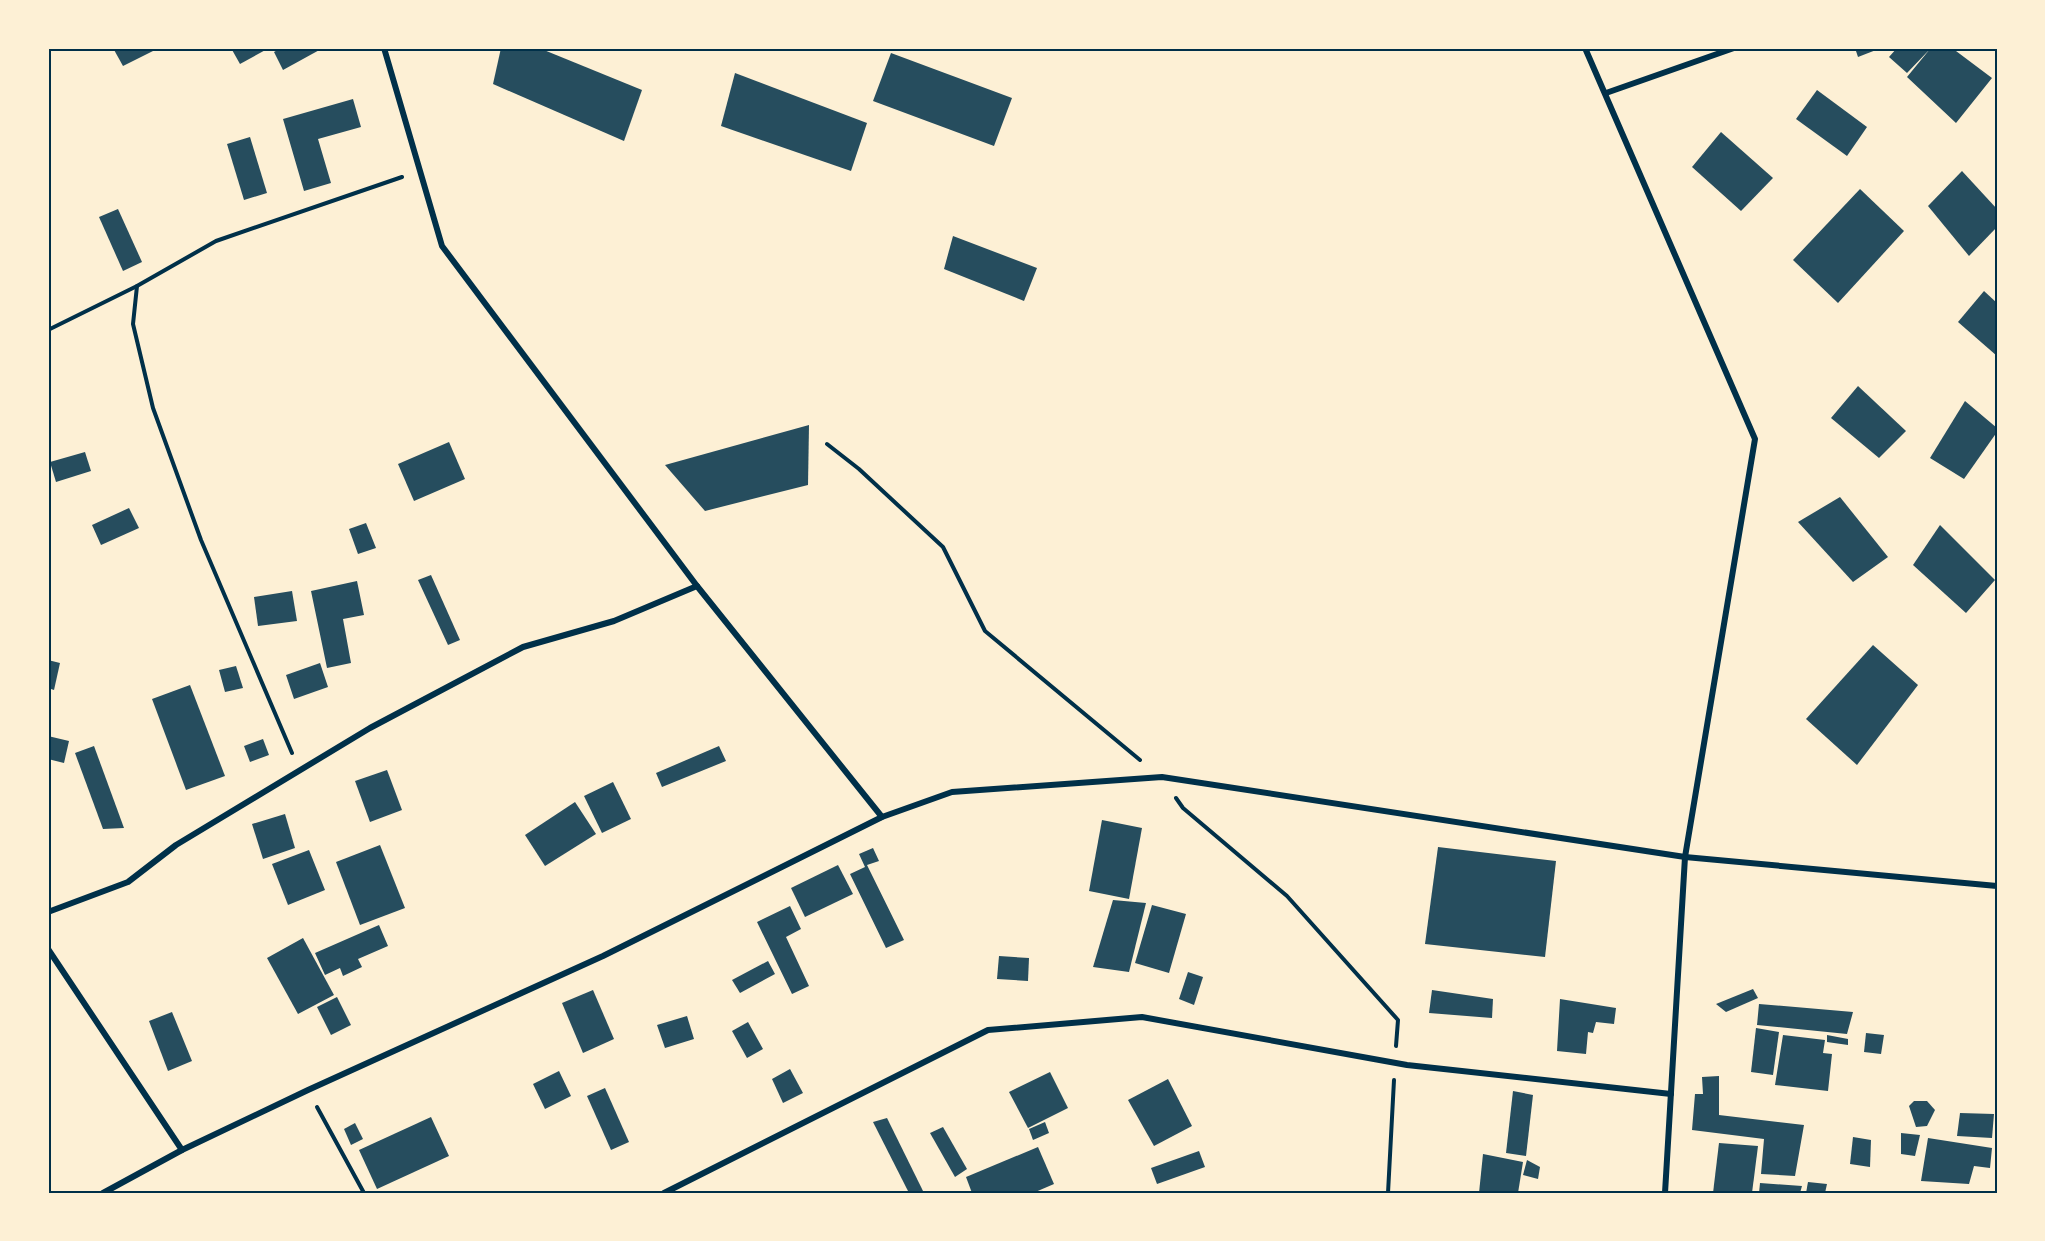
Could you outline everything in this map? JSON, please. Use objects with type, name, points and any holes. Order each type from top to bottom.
[{"type":"street","points":[[384,48],[442,246],[697,586],[882,817]]},
{"type":"street","points":[[1585,48],[1755,439],[1685,857],[1665,1193]]},
{"type":"street","points":[[1606,93],[1734,48]]},
{"type":"street","points":[[48,912],[128,882],[176,844],[299,770],[370,728],[523,647],[614,621],[697,586]]},
{"type":"street","points":[[103,1193],[182,1150],[603,956],[882,817],[952,792],[1162,777],[1685,857],[1997,886]]},
{"type":"street","points":[[48,949],[182,1150]]},
{"type":"street","points":[[664,1193],[988,1030],[1142,1017],[1407,1065],[1671,1094]]},
{"type":"path","points":[[48,330],[137,286],[216,241],[420,171]]},
{"type":"path","points":[[137,286],[133,324],[153,408],[201,540],[299,770]]},
{"type":"path","points":[[308,1090],[364,1193]]},
{"type":"building","points":[[113,48],[159,48],[123,66]]},
{"type":"building","points":[[231,48],[269,48],[240,64]]},
{"type":"building","points":[[281,48],[323,48],[283,70],[274,52]]},
{"type":"building","points":[[501,48],[539,48],[642,90],[624,141],[493,84]]},
{"type":"building","points":[[1855,48],[1875,48],[1876,50],[1858,57]]},
{"type":"building","points":[[1897,48],[1952,48],[1992,78],[1956,123],[1907,77],[1930,49],[1907,73],[1889,57]]},
{"type":"building","points":[[891,53],[1012,98],[994,146],[873,101]]},
{"type":"building","points":[[735,73],[867,123],[851,171],[721,126]]},
{"type":"building","points":[[1817,90],[1867,127],[1847,156],[1796,119]]},
{"type":"building","points":[[353,99],[361,127],[318,139],[331,183],[304,191],[283,119]]},
{"type":"building","points":[[1721,132],[1773,178],[1741,211],[1692,167]]},
{"type":"building","points":[[250,137],[267,193],[244,200],[227,144]]},
{"type":"building","points":[[1962,171],[1997,209],[1997,227],[1969,256],[1928,206]]},
{"type":"building","points":[[1860,189],[1904,231],[1838,303],[1793,260]]},
{"type":"building","points":[[118,209],[142,262],[123,271],[99,217]]},
{"type":"building","points":[[953,236],[1037,268],[1024,301],[944,269]]},
{"type":"building","points":[[1984,291],[1997,303],[1997,356],[1958,322]]},
{"type":"building","points":[[1858,386],[1906,431],[1879,458],[1831,418]]},
{"type":"building","points":[[1965,401],[1997,428],[1997,432],[1964,479],[1930,458]]},
{"type":"building","points":[[809,425],[808,485],[705,511],[665,465]]},
{"type":"building","points":[[449,442],[465,479],[414,501],[398,464]]},
{"type":"building","points":[[85,452],[91,471],[56,482],[50,462]]},
{"type":"building","points":[[1840,497],[1888,557],[1853,582],[1798,522]]},
{"type":"building","points":[[129,508],[139,528],[101,545],[92,525]]},
{"type":"building","points":[[366,523],[376,548],[358,554],[349,529]]},
{"type":"building","points":[[1940,525],[1995,580],[1966,613],[1913,565]]},
{"type":"building","points":[[431,575],[460,640],[448,645],[418,580]]},
{"type":"building","points":[[357,581],[364,615],[343,619],[351,663],[327,668],[311,591]]},
{"type":"building","points":[[292,591],[297,621],[258,626],[254,597]]},
{"type":"building","points":[[1873,645],[1918,685],[1857,765],[1806,719]]},
{"type":"building","points":[[48,660],[60,663],[54,690],[48,688]]},
{"type":"building","points":[[320,663],[328,687],[294,699],[286,675]]},
{"type":"building","points":[[236,666],[243,688],[225,692],[219,670]]},
{"type":"building","points":[[190,685],[225,776],[186,790],[152,699]]},
{"type":"building","points":[[48,736],[69,741],[64,763],[48,759]]},
{"type":"building","points":[[263,739],[269,755],[250,762],[244,746]]},
{"type":"building","points":[[94,746],[124,828],[103,829],[75,753]]},
{"type":"building","points":[[719,746],[726,761],[662,787],[656,773]]},
{"type":"building","points":[[387,770],[402,810],[370,822],[355,781]]},
{"type":"building","points":[[613,782],[631,819],[602,833],[584,796]]},
{"type":"building","points":[[575,802],[596,834],[545,866],[525,835]]},
{"type":"building","points":[[285,814],[295,848],[263,859],[252,824]]},
{"type":"building","points":[[1102,820],[1142,828],[1129,899],[1089,891]]},
{"type":"building","points":[[380,845],[405,908],[360,925],[336,862]]},
{"type":"building","points":[[1438,847],[1556,861],[1545,957],[1425,944]]},
{"type":"building","points":[[873,848],[879,861],[867,865],[904,940],[886,948],[850,874],[865,867],[859,854]]},
{"type":"building","points":[[309,850],[325,890],[288,905],[272,864]]},
{"type":"building","points":[[838,865],[853,894],[805,917],[791,888]]},
{"type":"building","points":[[1113,900],[1146,903],[1129,972],[1093,967]]},
{"type":"building","points":[[1152,905],[1186,914],[1169,973],[1135,963]]},
{"type":"building","points":[[790,906],[801,929],[786,937],[809,986],[792,994],[757,922]]},
{"type":"building","points":[[379,925],[388,946],[358,959],[362,967],[343,976],[340,968],[325,975],[315,953]]},
{"type":"building","points":[[303,938],[334,995],[298,1014],[267,958]]},
{"type":"building","points":[[999,956],[1029,958],[1028,981],[997,979]]},
{"type":"building","points":[[768,961],[775,974],[740,993],[732,980]]},
{"type":"building","points":[[1188,972],[1203,977],[1194,1005],[1179,999]]},
{"type":"building","points":[[1753,989],[1758,998],[1726,1012],[1716,1004]]},
{"type":"building","points":[[593,990],[614,1039],[583,1053],[562,1003]]},
{"type":"building","points":[[1432,990],[1493,999],[1492,1018],[1429,1013]]},
{"type":"building","points":[[337,997],[351,1025],[331,1035],[317,1007]]},
{"type":"building","points":[[1560,999],[1616,1008],[1614,1024],[1596,1022],[1593,1033],[1588,1032],[1586,1054],[1557,1051]]},
{"type":"building","points":[[1759,1004],[1853,1012],[1847,1034],[1757,1025]]},
{"type":"building","points":[[172,1012],[192,1061],[168,1071],[149,1021]]},
{"type":"building","points":[[687,1016],[694,1039],[665,1048],[657,1025]]},
{"type":"building","points":[[748,1022],[763,1049],[747,1058],[732,1031]]},
{"type":"building","points":[[1756,1028],[1779,1032],[1773,1075],[1751,1072]]},
{"type":"building","points":[[1866,1033],[1884,1035],[1881,1054],[1864,1052]]},
{"type":"building","points":[[1783,1035],[1825,1040],[1823,1053],[1832,1054],[1828,1091],[1775,1085]]},
{"type":"building","points":[[1827,1035],[1848,1039],[1848,1045],[1827,1042]]},
{"type":"building","points":[[790,1069],[803,1093],[783,1103],[772,1079]]},
{"type":"building","points":[[559,1071],[571,1096],[545,1109],[533,1084]]},
{"type":"building","points":[[1050,1072],[1068,1108],[1028,1128],[1009,1092]]},
{"type":"building","points":[[1719,1076],[1719,1115],[1804,1125],[1795,1176],[1761,1174],[1764,1139],[1692,1130],[1695,1094],[1703,1094],[1702,1077]]},
{"type":"building","points":[[1168,1079],[1192,1126],[1154,1146],[1128,1100]]},
{"type":"building","points":[[605,1088],[629,1142],[611,1150],[587,1096]]},
{"type":"building","points":[[1513,1091],[1533,1095],[1526,1156],[1506,1153]]},
{"type":"building","points":[[1914,1101],[1927,1101],[1935,1110],[1927,1126],[1916,1127],[1909,1106]]},
{"type":"building","points":[[1960,1113],[1994,1114],[1992,1138],[1957,1136]]},
{"type":"building","points":[[431,1117],[449,1156],[377,1189],[359,1150]]},
{"type":"building","points":[[887,1118],[924,1193],[909,1193],[873,1122]]},
{"type":"building","points":[[1045,1122],[1049,1133],[1033,1140],[1029,1129]]},
{"type":"building","points":[[355,1123],[363,1139],[351,1145],[344,1129]]},
{"type":"building","points":[[943,1127],[967,1169],[955,1177],[930,1133]]},
{"type":"building","points":[[1901,1133],[1920,1135],[1915,1156],[1901,1154]]},
{"type":"building","points":[[1853,1137],[1871,1140],[1870,1167],[1850,1164]]},
{"type":"building","points":[[1928,1138],[1992,1148],[1990,1168],[1974,1166],[1969,1184],[1921,1181]]},
{"type":"building","points":[[1719,1143],[1758,1146],[1752,1193],[1713,1193]]},
{"type":"building","points":[[1038,1147],[1054,1184],[1033,1193],[972,1193],[966,1177]]},
{"type":"building","points":[[1199,1151],[1205,1167],[1157,1184],[1151,1168]]},
{"type":"building","points":[[1483,1154],[1523,1162],[1518,1193],[1479,1193]]},
{"type":"building","points":[[1527,1160],[1540,1167],[1538,1179],[1523,1175]]},
{"type":"building","points":[[1808,1182],[1827,1184],[1825,1193],[1806,1193]]},
{"type":"building","points":[[1760,1183],[1802,1186],[1800,1193],[1759,1193]]}]
